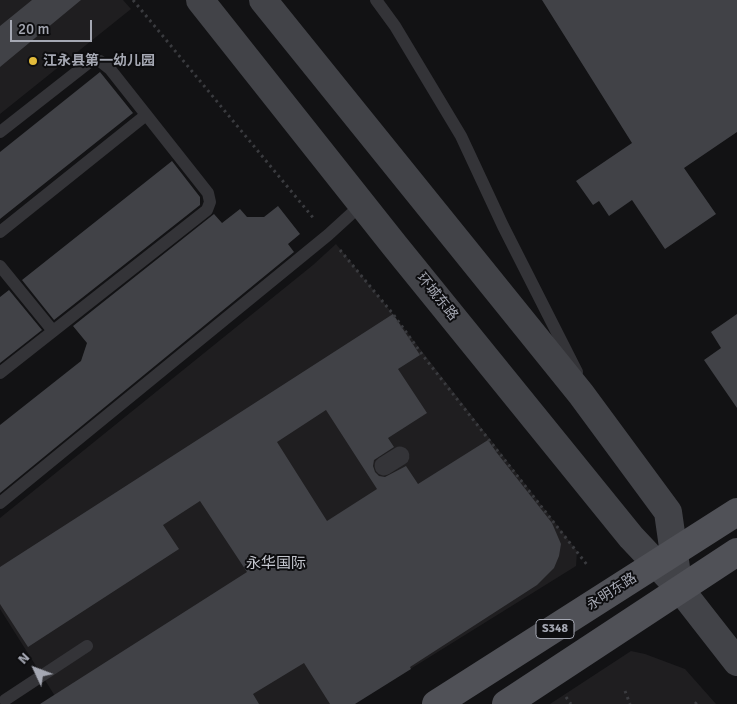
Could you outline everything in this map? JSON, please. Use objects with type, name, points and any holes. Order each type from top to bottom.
[{"type":"main road","name":"环城东路","points":[[200,0],[631,537],[664,558],[680,589],[737,662]]},
{"type":"main road","points":[[263,0],[581,394],[668,512],[664,558]]},
{"type":"main road","name":"永明东路","points":[[436,704],[737,512]]},
{"type":"main road","name":"S348","points":[[506,704],[737,552]]},
{"type":"street","points":[[384,466],[400,456]]},
{"type":"lane","points":[[376,0],[395,26],[461,136],[503,226],[607,429]]},
{"type":"lane","points":[[0,132],[92,60],[100,61],[110,69],[208,193],[210,202],[207,210],[0,373]]},
{"type":"lane","points":[[0,232],[146,115]]},
{"type":"lane","points":[[0,503],[328,235],[362,204]]},
{"type":"lane","points":[[0,266],[54,331]]},
{"type":"lane","points":[[4,699],[87,646]]},
{"type":"path","points":[[133,0],[393,314],[588,566]]},
{"type":"path","points":[[625,691],[630,704]]},
{"type":"shaded area","name":"江永县第一幼儿园","points":[[0,0],[123,0],[131,9],[0,114]]},
{"type":"shaded area","name":"永华国际","points":[[336,244],[393,314],[577,551],[576,566],[354,704],[60,704],[0,609],[0,518],[313,265]]},
{"type":"shaded area","points":[[631,651],[645,654],[685,669],[716,704],[550,704]]},
{"type":"building","points":[[32,0],[81,0],[0,67],[0,26]]},
{"type":"building","points":[[542,0],[737,0],[737,132],[684,168],[716,214],[665,249],[632,200],[609,216],[599,201],[593,205],[576,181],[632,143]]},
{"type":"building","points":[[100,72],[133,113],[0,219],[0,152]]},
{"type":"building","points":[[172,161],[200,197],[200,205],[54,320],[22,280]]},
{"type":"building","points":[[278,206],[300,234],[288,244],[294,252],[0,493],[0,425],[81,361],[87,343],[73,326],[214,214],[222,223],[240,209],[247,217],[264,217]]},
{"type":"building","points":[[9,290],[42,330],[0,363],[0,297]]},
{"type":"building","name":"永华国际","points":[[393,314],[420,355],[398,369],[427,413],[388,438],[394,447],[374,460],[375,472],[379,476],[385,477],[406,466],[418,484],[488,440],[552,523],[561,544],[554,568],[537,585],[355,704],[330,704],[304,663],[253,694],[259,704],[40,704],[247,572],[200,501],[163,525],[179,549],[28,647],[0,604],[0,567]],"holes":[[[326,410],[377,489],[327,521],[277,442]]]},
{"type":"building","points":[[737,314],[737,408],[704,360],[721,348],[711,332]]},
{"type":"place","name":"江永县第一幼儿园","points":[[33,61]]},
{"type":"district","name":"永华国际","points":[[276,564]]}]
